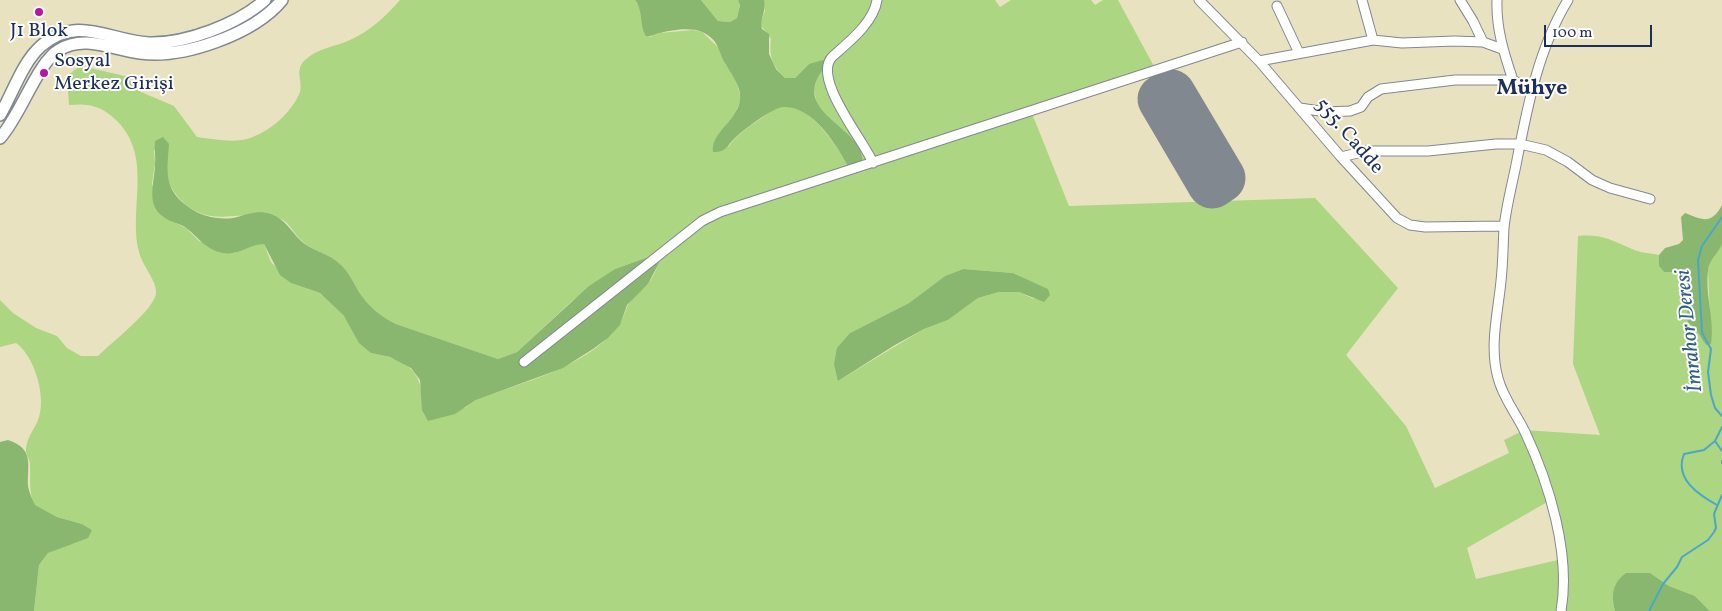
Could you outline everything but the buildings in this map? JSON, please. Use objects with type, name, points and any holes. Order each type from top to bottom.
[{"type":"main road","points":[[0,115],[25,69],[39,48],[67,32],[98,32],[144,42],[182,40],[239,17],[265,0]]},
{"type":"main road","points":[[0,138],[16,117],[49,57],[58,50],[81,42],[140,54],[170,54],[196,49],[262,19],[282,0]]},
{"type":"main road","points":[[25,69],[38,75]]},
{"type":"street","points":[[873,163],[845,118],[827,73],[830,59],[869,20],[876,9],[877,0]]},
{"type":"street","name":"555. Cadde","points":[[1199,0],[1242,42],[1341,157],[1397,218],[1410,226],[1504,226]]},
{"type":"street","points":[[1362,0],[1373,40]]},
{"type":"street","points":[[1460,0],[1473,20],[1483,42]]},
{"type":"street","points":[[1497,0],[1496,15],[1502,49],[1513,80]]},
{"type":"street","points":[[1561,611],[1564,589],[1562,559],[1545,483],[1524,430],[1504,397],[1497,376],[1494,340],[1503,263],[1504,226],[1520,144],[1532,90],[1547,45],[1568,0]]},
{"type":"street","points":[[1277,6],[1299,52]]},
{"type":"street","points":[[1259,61],[1299,52],[1373,40],[1402,43],[1483,42],[1502,49]]},
{"type":"street","points":[[524,362],[702,221],[720,212],[1242,42]]},
{"type":"street","points":[[1300,108],[1326,112],[1350,111],[1361,107],[1368,97],[1381,89],[1455,80],[1513,80],[1532,90]]},
{"type":"street","points":[[1341,157],[1366,152],[1428,151],[1496,144],[1520,144],[1546,150],[1592,180],[1610,188],[1650,199]]},
{"type":"green space","points":[[400,0],[635,0],[641,10],[649,37],[660,33],[693,30],[702,32],[721,50],[725,64],[736,79],[741,99],[735,114],[728,147],[743,132],[770,112],[780,107],[791,107],[812,118],[822,128],[850,170],[827,116],[817,105],[814,89],[818,75],[825,66],[809,64],[795,78],[785,78],[774,65],[771,39],[760,24],[765,11],[764,0],[995,0],[1000,7],[1011,0],[1091,0],[1095,5],[1103,0],[1118,0],[1156,70],[1031,111],[1069,206],[1315,198],[1398,288],[1346,355],[1406,426],[1435,488],[1509,453],[1504,440],[1524,430],[1600,435],[1573,364],[1578,236],[1600,237],[1638,251],[1659,255],[1659,266],[1664,272],[1679,272],[1688,284],[1690,296],[1688,322],[1706,345],[1711,341],[1708,270],[1711,259],[1722,244],[1722,611],[1710,611],[1695,596],[1669,586],[1650,573],[1626,573],[1613,601],[1615,611],[34,611],[39,565],[48,553],[92,530],[82,524],[57,517],[34,505],[30,488],[30,463],[26,451],[28,441],[38,420],[41,401],[40,390],[34,368],[23,349],[16,343],[0,347],[0,300],[13,313],[36,328],[57,336],[67,348],[81,356],[98,356],[141,316],[154,300],[156,293],[154,283],[139,252],[136,235],[138,183],[134,150],[127,134],[116,120],[105,111],[89,105],[69,105],[67,76],[77,68],[90,68],[125,76],[141,92],[174,106],[197,137],[229,141],[247,139],[271,127],[291,107],[300,92],[299,72],[305,60],[321,50],[350,40],[364,32]],"holes":[[[154,150],[168,155],[166,166],[171,187],[178,197],[190,208],[202,214],[215,216],[253,215],[281,219],[306,244],[340,264],[367,302],[385,318],[396,324],[498,359],[517,352],[572,301],[615,269],[662,252],[650,280],[631,300],[622,321],[604,341],[571,364],[476,400],[465,408],[422,394],[416,376],[405,364],[390,357],[371,353],[344,316],[320,293],[291,283],[271,262],[264,244],[256,244],[234,253],[199,241],[186,228],[162,216],[152,184],[155,163]],[[963,269],[1013,273],[1047,289],[1034,299],[1019,292],[999,292],[978,298],[948,320],[924,329],[838,381],[850,333],[909,303],[945,276]],[[1549,501],[1562,559],[1476,579],[1467,548]]]},
{"type":"green space","points":[[635,0],[701,0],[718,21],[730,22],[737,18],[740,5],[738,0],[764,0],[765,8],[761,25],[762,29],[769,34],[769,54],[776,69],[785,78],[795,78],[809,64],[823,60],[825,62],[826,66],[817,80],[814,91],[817,102],[823,111],[859,147],[863,166],[850,170],[839,150],[823,129],[814,120],[794,108],[783,107],[772,111],[738,135],[723,150],[713,152],[717,136],[732,118],[740,100],[739,88],[736,82],[718,47],[708,35],[698,30],[681,30],[646,36],[640,9]]},
{"type":"green space","points":[[701,0],[738,0],[740,4],[737,18],[730,22],[718,21]]},
{"type":"green space","points":[[163,137],[169,144],[168,172],[171,187],[181,201],[190,208],[200,214],[219,218],[231,218],[258,212],[276,216],[301,241],[340,264],[367,302],[385,318],[396,324],[498,359],[517,352],[589,286],[615,269],[662,252],[658,265],[648,284],[627,305],[620,325],[608,338],[593,349],[563,368],[476,400],[455,414],[428,421],[422,410],[420,380],[411,368],[390,357],[371,353],[359,343],[344,316],[320,293],[291,283],[280,275],[264,244],[234,253],[223,253],[207,246],[185,227],[166,219],[156,210],[152,191],[155,141]]},
{"type":"green space","points":[[1722,205],[1722,244],[1710,263],[1708,271],[1707,280],[1712,335],[1711,344],[1706,345],[1696,330],[1688,323],[1689,285],[1679,272],[1664,272],[1659,266],[1659,255],[1665,248],[1679,244],[1683,240],[1681,217],[1685,213],[1701,219],[1710,218],[1718,212]]},
{"type":"green space","points":[[963,269],[1013,273],[1048,289],[1050,295],[1044,302],[1019,292],[999,292],[978,298],[948,320],[924,329],[895,345],[838,381],[834,364],[837,348],[850,333],[909,303],[945,276]]},
{"type":"green space","points":[[8,440],[17,444],[26,453],[28,458],[28,486],[35,505],[57,517],[82,524],[92,530],[88,538],[48,553],[39,565],[34,611],[0,611],[0,442]]},
{"type":"green space","points":[[1626,573],[1650,573],[1669,586],[1695,596],[1710,611],[1615,611],[1613,595],[1615,585]]},
{"type":"waterway","name":"İmrahor Deresi","points":[[1722,217],[1702,246],[1698,260],[1702,333],[1711,349],[1708,372],[1711,395],[1715,408],[1722,416]]},
{"type":"waterway","name":"İmrahor Deresi","points":[[1722,427],[1715,441],[1722,451]]},
{"type":"waterway","name":"İmrahor Deresi","points":[[1715,441],[1704,450],[1684,454],[1682,471],[1685,478],[1696,491],[1717,505]]},
{"type":"waterway","name":"İmrahor Deresi","points":[[1649,611],[1663,584],[1677,567],[1682,557],[1708,540],[1714,532],[1716,528],[1714,514],[1722,495]]},
{"type":"runway","points":[[1171,94],[1221,178],[1212,184],[1162,99],[1171,94]]},
{"type":"place","name":"J1 Blok","points":[[39,12]]},
{"type":"place","name":"Sosyal Merkez Girişi","points":[[44,73]]},
{"type":"district","name":"Mühye","points":[[1532,90]]}]
